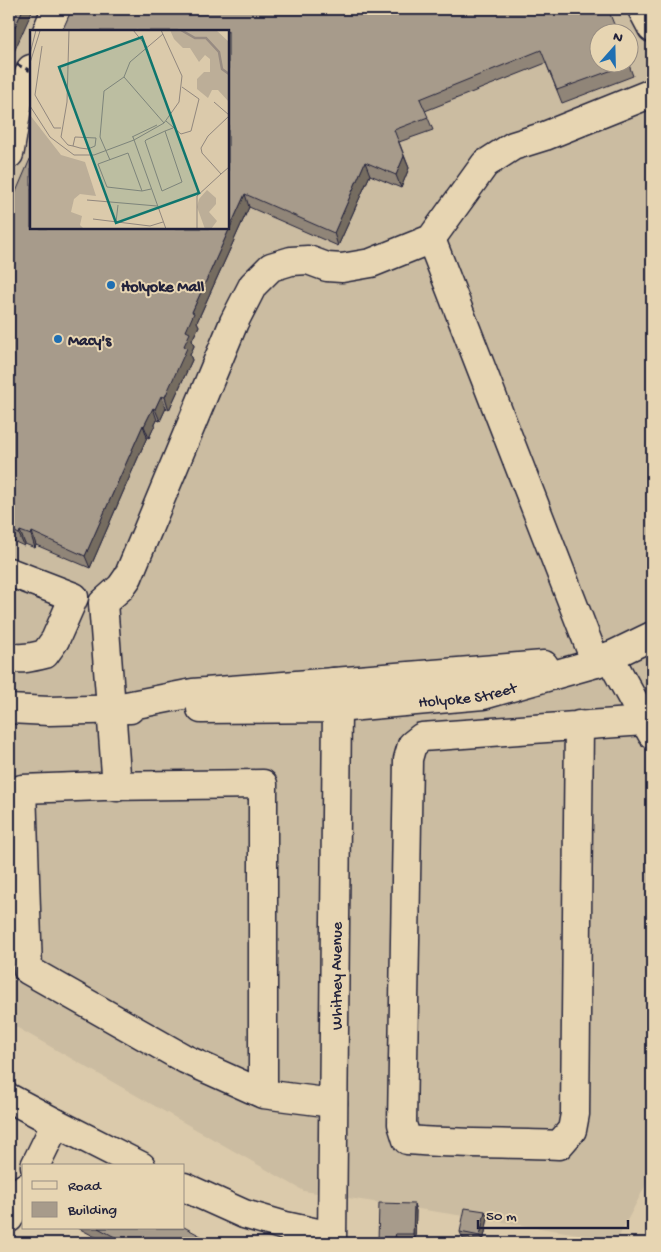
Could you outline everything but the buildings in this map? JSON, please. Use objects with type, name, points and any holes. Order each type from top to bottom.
[{"type":"main road","points":[[47,30],[56,9]]},
{"type":"main road","points":[[642,9],[652,28]]},
{"type":"main road","points":[[9,154],[18,102],[30,72]]},
{"type":"main road","points":[[103,603],[121,587],[128,577],[234,322],[253,285],[270,268],[291,260],[308,260],[327,267],[342,268],[371,263],[431,239],[485,164],[513,146],[545,136],[652,93]]},
{"type":"main road","points":[[431,239],[602,660],[648,728]]},
{"type":"main road","points":[[9,572],[74,597],[103,603]]},
{"type":"main road","points":[[9,657],[32,657],[45,654],[55,640],[74,597]]},
{"type":"main road","points":[[103,603],[117,787]]},
{"type":"main road","name":"Holyoke Street","points":[[335,695],[535,666],[602,660],[652,636]]},
{"type":"main road","points":[[9,708],[49,711],[112,709],[193,693],[335,695]]},
{"type":"main road","name":"Whitney Avenue","points":[[331,1240],[334,1103],[335,695]]},
{"type":"main road","points":[[579,725],[575,1114],[572,1130],[559,1144],[407,1140],[402,1124],[408,759],[412,745],[422,737],[579,725],[648,728]]},
{"type":"main road","points":[[263,1094],[263,784],[103,786],[22,790],[28,970],[185,1059],[263,1094],[334,1103]]},
{"type":"main road","points":[[9,1098],[137,1164]]},
{"type":"main road","points":[[36,1164],[56,1123]]},
{"type":"main road","points":[[185,1187],[244,1214],[331,1240]]},
{"type":"main road","points":[[9,1218],[22,1192]]},
{"type":"path","points":[[9,62],[30,70]]},
{"type":"shaded area","name":"Holyoke Mall","points":[[9,9],[652,9],[652,1173],[617,1240],[304,1191],[9,1023]]},
{"type":"place","name":"Holyoke Mall","points":[[111,285]]},
{"type":"place","name":"Macy's","points":[[58,339]]}]
